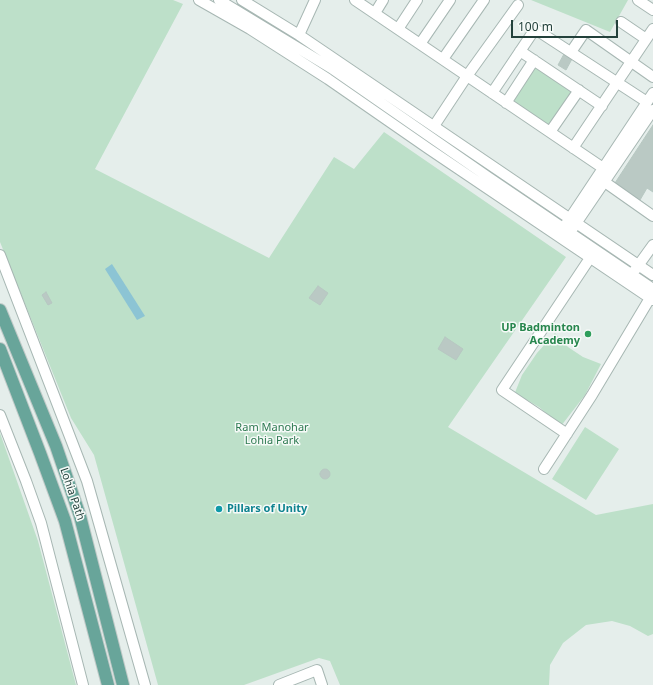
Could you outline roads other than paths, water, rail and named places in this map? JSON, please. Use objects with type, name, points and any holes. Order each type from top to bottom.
[{"type":"main road","name":"Lohia Path","points":[[0,310],[56,446],[80,516],[123,685]]},
{"type":"main road","name":"Lohia Path","points":[[0,349],[65,520],[108,685]]},
{"type":"street","points":[[199,0],[240,18],[331,68],[632,275],[652,296]]},
{"type":"street","points":[[219,0],[231,3],[240,18],[561,239],[652,296]]},
{"type":"street","points":[[299,35],[315,0]]},
{"type":"street","points":[[355,0],[573,148],[601,176],[653,216]]},
{"type":"street","points":[[375,13],[383,0]]},
{"type":"street","points":[[398,29],[417,0]]},
{"type":"street","points":[[420,44],[450,0]]},
{"type":"street","points":[[442,59],[484,0]]},
{"type":"street","points":[[638,0],[653,10]]},
{"type":"street","points":[[240,18],[246,1],[299,35],[653,275]]},
{"type":"street","points":[[434,126],[467,76],[518,5]]},
{"type":"street","points":[[621,22],[646,39]]},
{"type":"street","points":[[492,93],[535,29],[650,106]]},
{"type":"street","points":[[571,52],[586,30],[653,77]]},
{"type":"street","points":[[573,148],[653,30]]},
{"type":"street","points":[[520,51],[602,106]]},
{"type":"street","points":[[506,103],[534,60]]},
{"type":"street","points":[[550,132],[579,90]]},
{"type":"street","points":[[561,239],[601,176],[650,106],[653,93]]},
{"type":"street","points":[[632,275],[653,245]]},
{"type":"street","points":[[0,256],[87,481],[145,685]]},
{"type":"street","points":[[567,434],[502,390],[590,258]]},
{"type":"street","points":[[544,469],[592,395],[652,296]]},
{"type":"street","points":[[0,415],[26,480],[41,523],[84,685]]},
{"type":"street","points":[[279,685],[317,670],[322,685]]},
{"type":"water","points":[[112,264],[145,316],[137,320],[105,269]]},
{"type":"place","name":"UP Badminton Academy","points":[[588,334]]},
{"type":"place","name":"Pillars of Unity","points":[[219,509]]},
{"type":"park label","name":"Ram Manohar Lohia Park","points":[[272,434]]}]
